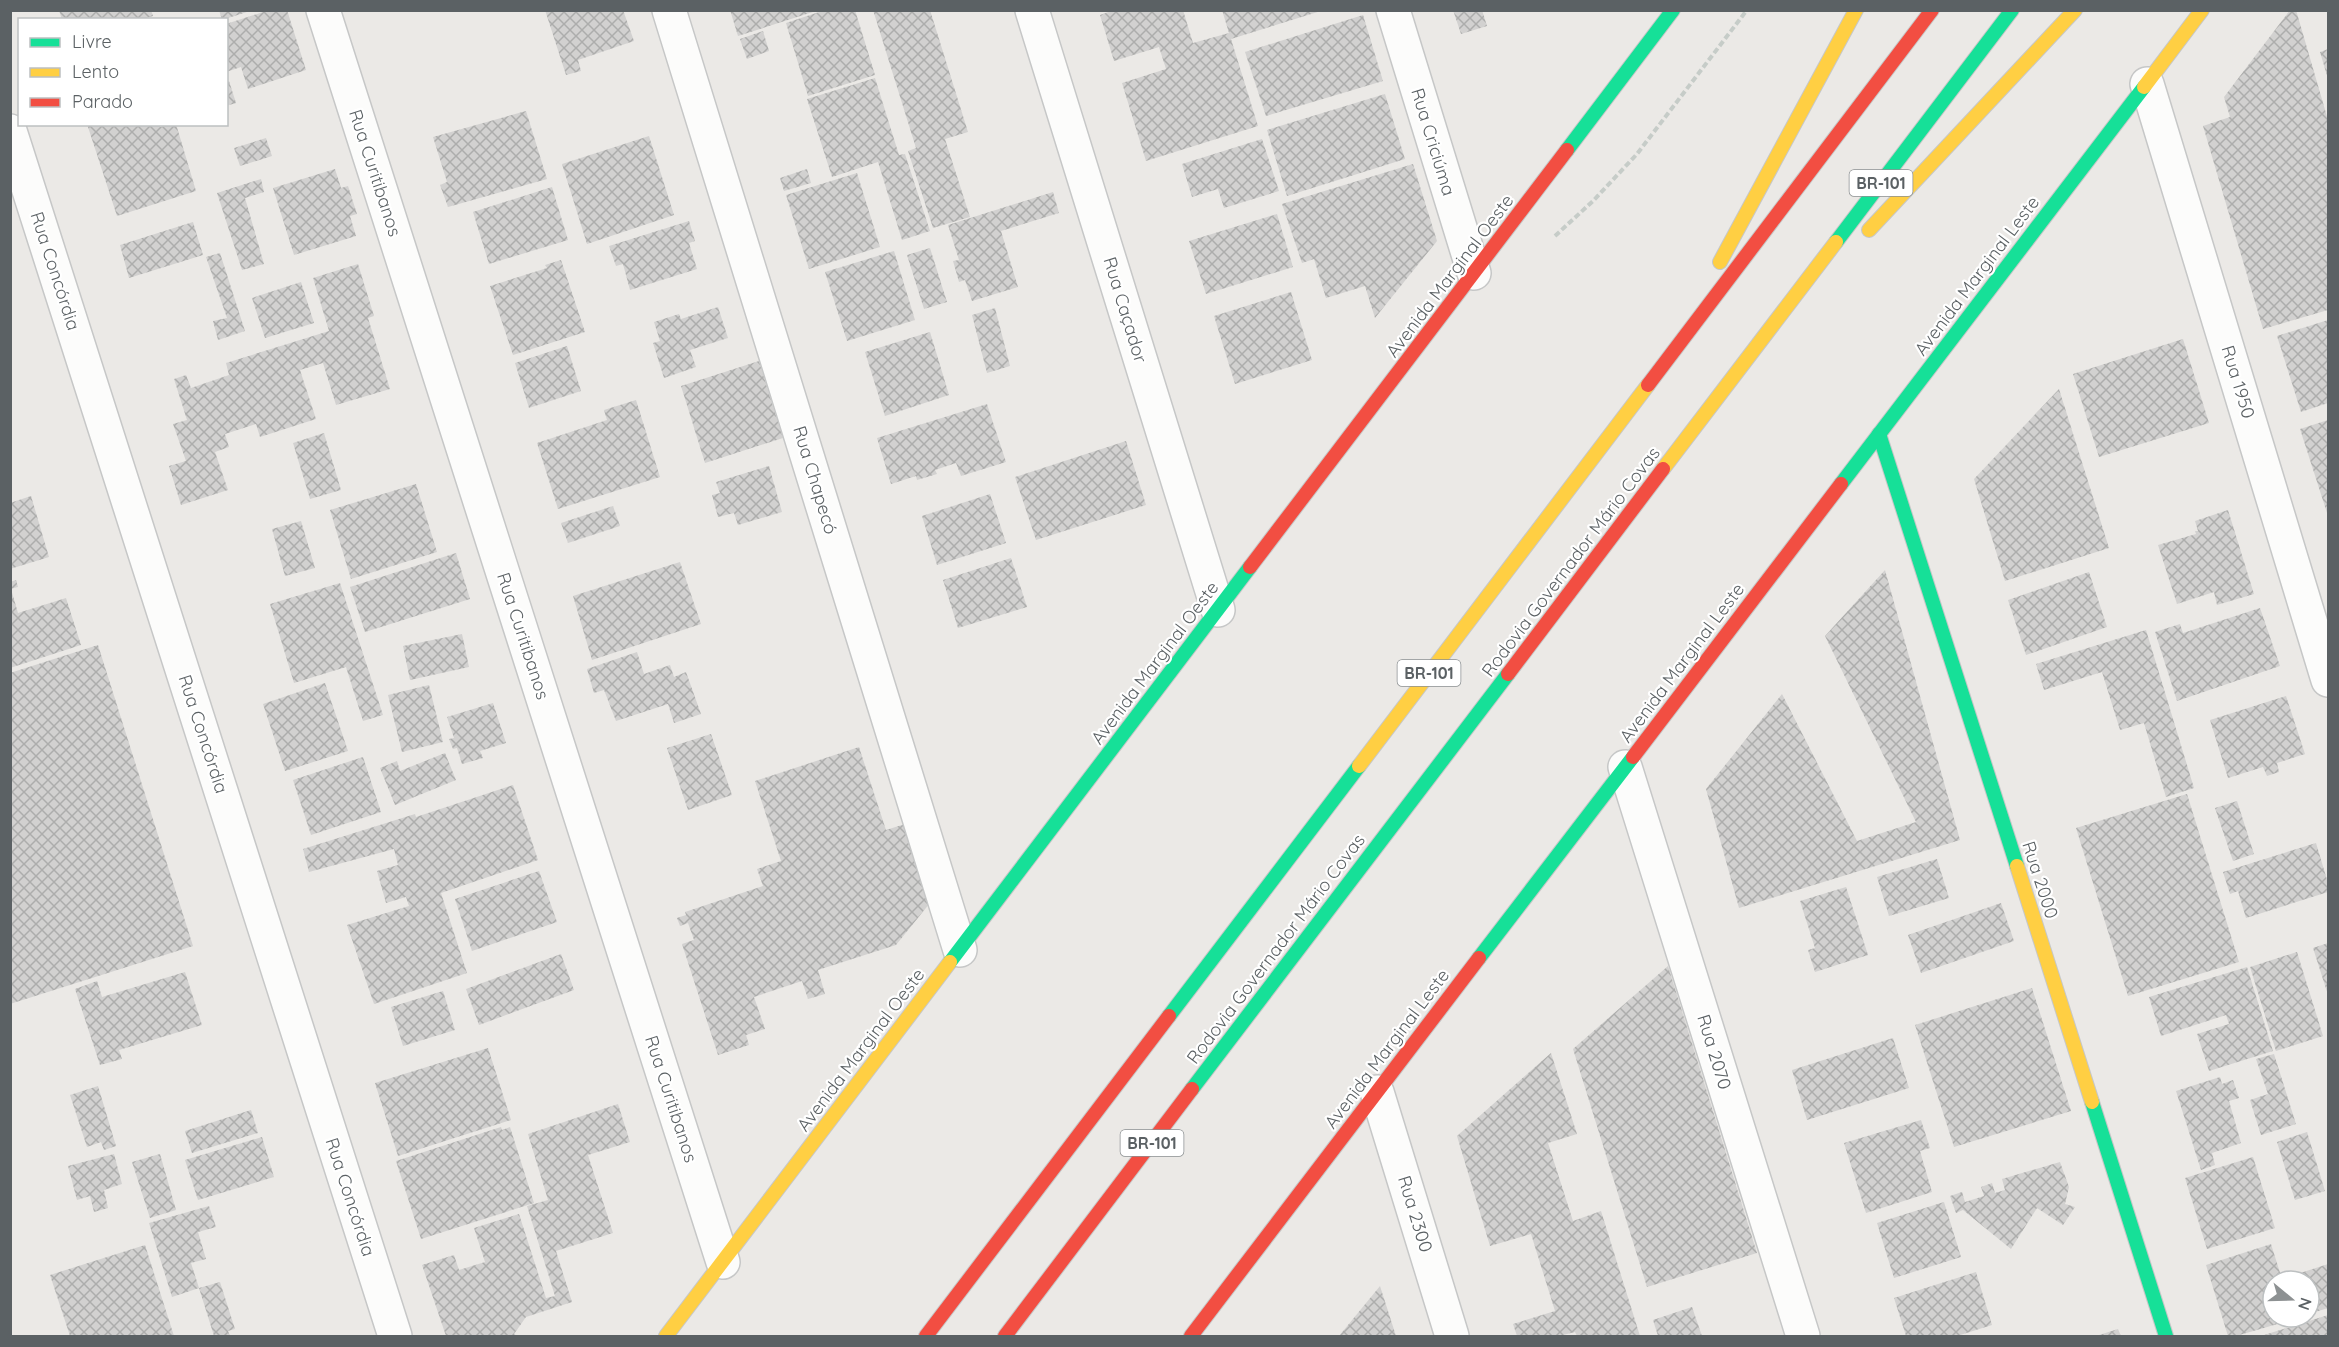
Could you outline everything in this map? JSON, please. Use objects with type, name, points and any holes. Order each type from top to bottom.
[{"type":"main road","name":"Avenida Marginal Oeste","points":[[666,1336],[1673,10]]},
{"type":"main road","points":[[1670,357],[1856,10]]},
{"type":"main road","name":"BR-101","points":[[926,1336],[1932,10]]},
{"type":"main road","name":"Rodovia Governador Mário Covas","points":[[1005,1336],[2012,10]]},
{"type":"main road","points":[[1863,236],[2075,10]]},
{"type":"main road","name":"Avenida Marginal Leste","points":[[1191,1336],[2202,10]]},
{"type":"main road","points":[[1750,356],[1839,262]]},
{"type":"main road","name":"Rua 2000","points":[[1879,434],[2166,1336]]},
{"type":"street","name":"Rua Curitibanos","points":[[323,10],[723,1262]]},
{"type":"street","name":"Rua Chapecó","points":[[669,10],[960,950]]},
{"type":"street","name":"Rua Caçador","points":[[1032,10],[1218,610]]},
{"type":"street","name":"Rua Criciúma","points":[[1393,10],[1474,273]]},
{"type":"street","name":"Rua 1950","points":[[2147,84],[2328,680]]},
{"type":"street","name":"Rua Concórdia","points":[[10,131],[395,1336]]},
{"type":"street","name":"Rua 2070","points":[[1625,767],[1803,1336]]},
{"type":"street","name":"Rua 2300","points":[[1377,1092],[1452,1336]]},
{"type":"building","points":[[59,10],[151,10],[153,16],[146,18],[61,18]]},
{"type":"building","points":[[219,10],[250,10],[228,18],[221,18]]},
{"type":"building","points":[[269,10],[287,10],[306,70],[248,89],[241,67],[228,71],[228,23]]},
{"type":"building","points":[[545,10],[623,10],[634,41],[578,60],[581,71],[566,75]]},
{"type":"building","points":[[730,10],[816,10],[816,11],[738,36]]},
{"type":"building","points":[[825,10],[855,10],[875,75],[808,96],[786,23]]},
{"type":"building","points":[[873,10],[930,10],[968,132],[945,139],[970,217],[933,228],[908,151],[916,148]]},
{"type":"building","points":[[1114,10],[1183,10],[1193,43],[1229,33],[1222,10],[1321,11],[1231,39],[1258,126],[1146,161],[1122,83],[1166,69],[1159,47],[1114,61],[1100,15]]},
{"type":"building","points":[[1453,10],[1482,10],[1487,26],[1461,34]]},
{"type":"building","points":[[2290,10],[2296,10],[2328,120],[2328,310],[2263,329],[2203,126],[2230,117],[2224,97]]},
{"type":"building","points":[[1363,15],[1383,81],[1266,116],[1245,52]]},
{"type":"building","points":[[763,31],[769,51],[747,59],[740,39]]},
{"type":"building","points":[[2328,49],[2328,79],[2320,52]]},
{"type":"building","points":[[875,78],[899,155],[905,154],[930,231],[902,240],[878,162],[832,177],[807,99]]},
{"type":"building","points":[[228,81],[236,103],[228,105]]},
{"type":"building","points":[[1385,94],[1405,159],[1287,196],[1267,130]]},
{"type":"building","points":[[526,111],[547,179],[448,207],[440,185],[447,182],[433,137]]},
{"type":"building","points":[[88,126],[177,126],[196,191],[117,216]]},
{"type":"building","points":[[649,136],[674,215],[587,244],[562,164]]},
{"type":"building","points":[[266,138],[272,156],[240,166],[234,148]]},
{"type":"building","points":[[1262,139],[1279,191],[1224,208],[1218,189],[1192,197],[1182,164]]},
{"type":"building","points":[[1413,164],[1437,241],[1375,318],[1365,286],[1326,298],[1314,259],[1302,263],[1282,204]]},
{"type":"building","points":[[335,169],[341,188],[348,186],[357,214],[350,216],[356,236],[294,255],[273,188]]},
{"type":"building","points":[[807,169],[811,183],[784,191],[780,178]]},
{"type":"building","points":[[857,173],[880,247],[809,269],[786,195]]},
{"type":"building","points":[[261,179],[264,192],[245,198],[264,264],[242,270],[217,193]]},
{"type":"building","points":[[552,187],[568,240],[489,264],[473,212]]},
{"type":"building","points":[[1053,192],[1059,213],[1001,231],[1018,287],[972,301],[965,280],[959,282],[953,261],[959,260],[948,225]]},
{"type":"building","points":[[1277,214],[1293,267],[1206,294],[1189,241]]},
{"type":"building","points":[[689,221],[695,241],[689,243],[697,269],[630,290],[623,264],[616,266],[609,246]]},
{"type":"building","points":[[193,222],[203,255],[129,278],[120,245]]},
{"type":"building","points":[[930,248],[947,302],[924,309],[907,255]]},
{"type":"building","points":[[894,251],[915,320],[847,341],[825,272]]},
{"type":"building","points":[[220,253],[245,331],[218,340],[213,321],[227,318],[206,257]]},
{"type":"building","points":[[561,260],[585,332],[513,355],[490,286],[547,268],[545,265]]},
{"type":"building","points":[[358,264],[374,316],[368,318],[390,389],[336,405],[323,363],[300,370],[316,419],[260,437],[256,424],[225,434],[229,447],[215,452],[228,490],[181,505],[169,466],[186,461],[173,424],[187,420],[174,379],[186,375],[191,388],[229,375],[226,363],[329,331],[313,278]]},
{"type":"building","points":[[301,282],[314,323],[265,338],[252,298]]},
{"type":"building","points":[[1291,292],[1312,360],[1235,384],[1214,316]]},
{"type":"building","points":[[718,307],[728,338],[690,350],[696,367],[664,378],[653,343],[660,341],[654,322],[679,314],[681,319]]},
{"type":"building","points":[[995,308],[1010,366],[987,373],[972,315]]},
{"type":"building","points":[[2328,320],[2328,403],[2301,412],[2277,336]]},
{"type":"building","points":[[930,332],[949,395],[885,416],[865,352]]},
{"type":"building","points":[[2183,339],[2209,423],[2099,457],[2073,374]]},
{"type":"building","points":[[567,346],[581,391],[529,408],[515,363]]},
{"type":"building","points":[[759,361],[783,438],[705,463],[681,386]]},
{"type":"building","points":[[2059,389],[2109,548],[2005,581],[1974,479]]},
{"type":"building","points":[[636,400],[660,477],[558,509],[537,443],[607,420],[604,410]]},
{"type":"building","points":[[987,404],[1006,462],[961,476],[956,463],[935,470],[937,474],[917,480],[916,476],[891,484],[877,438]]},
{"type":"building","points":[[2328,420],[2328,516],[2300,429]]},
{"type":"building","points":[[324,433],[341,490],[310,499],[293,443]]},
{"type":"building","points":[[1126,441],[1146,505],[1036,540],[1015,477]]},
{"type":"building","points":[[769,466],[782,512],[738,525],[734,513],[718,517],[712,495],[720,493],[716,482]]},
{"type":"building","points":[[416,484],[437,552],[351,579],[330,510]]},
{"type":"building","points":[[990,494],[1006,543],[937,565],[922,516]]},
{"type":"building","points":[[31,496],[49,557],[10,569],[10,503]]},
{"type":"building","points":[[613,506],[620,526],[568,543],[561,523]]},
{"type":"building","points":[[2228,510],[2254,594],[2217,605],[2214,592],[2177,604],[2158,545],[2196,534],[2195,531],[2198,531],[2195,521]]},
{"type":"building","points":[[301,521],[315,568],[285,576],[272,529]]},
{"type":"building","points":[[456,553],[470,599],[365,632],[350,587]]},
{"type":"building","points":[[1011,558],[1027,607],[958,628],[943,580]]},
{"type":"building","points":[[680,562],[701,624],[592,660],[573,596]]},
{"type":"building","points":[[1885,570],[1960,840],[1739,908],[1706,789],[1782,694],[1857,841],[1916,822],[1825,636]]},
{"type":"building","points":[[2089,572],[2107,627],[2026,655],[2008,600]]},
{"type":"building","points":[[16,580],[18,587],[10,589],[10,582]]},
{"type":"building","points":[[340,583],[383,715],[363,721],[346,667],[294,683],[270,604]]},
{"type":"building","points":[[11,589],[18,613],[66,598],[81,645],[10,668]]},
{"type":"building","points":[[2260,608],[2280,666],[2177,701],[2155,632],[2180,624],[2183,633]]},
{"type":"building","points":[[2146,630],[2194,788],[2166,797],[2144,723],[2120,730],[2102,672],[2044,690],[2036,664]]},
{"type":"building","points":[[462,634],[469,667],[410,680],[403,646]]},
{"type":"building","points":[[98,645],[193,946],[10,1004],[10,673]]},
{"type":"building","points":[[637,652],[644,674],[670,665],[674,677],[686,672],[701,714],[674,723],[668,704],[616,721],[604,690],[594,693],[587,669]]},
{"type":"building","points":[[325,683],[348,751],[285,771],[263,704]]},
{"type":"building","points":[[429,685],[443,742],[402,752],[388,695]]},
{"type":"building","points":[[2286,696],[2305,754],[2277,763],[2279,772],[2267,776],[2263,767],[2228,778],[2210,720]]},
{"type":"building","points":[[493,703],[506,743],[480,751],[483,758],[462,764],[457,748],[453,749],[449,739],[454,738],[447,717]]},
{"type":"building","points":[[711,734],[732,795],[688,810],[667,748]]},
{"type":"building","points":[[859,747],[886,830],[905,824],[930,903],[896,945],[818,970],[825,994],[808,999],[802,981],[754,997],[765,1029],[746,1035],[749,1045],[718,1055],[682,944],[694,940],[688,923],[680,926],[677,918],[686,915],[685,912],[763,886],[757,869],[781,861],[755,781]]},
{"type":"building","points":[[445,753],[456,780],[395,805],[380,768],[397,761],[400,771]]},
{"type":"building","points":[[363,757],[381,812],[311,835],[293,780]]},
{"type":"building","points":[[513,785],[538,860],[441,893],[467,973],[374,1004],[347,925],[409,906],[406,897],[386,903],[377,871],[398,865],[394,849],[309,872],[303,849],[415,814],[416,817]]},
{"type":"building","points":[[2187,794],[2239,962],[2128,996],[2076,828]]},
{"type":"building","points":[[2237,801],[2254,854],[2233,861],[2215,808]]},
{"type":"building","points":[[2316,843],[2328,883],[2328,892],[2246,918],[2238,891],[2230,894],[2223,872]]},
{"type":"building","points":[[1937,859],[1949,898],[1889,916],[1877,877]]},
{"type":"building","points":[[539,871],[557,922],[472,951],[455,899]]},
{"type":"building","points":[[1846,887],[1868,955],[1815,972],[1808,950],[1815,948],[1800,901]]},
{"type":"building","points":[[2001,903],[2014,941],[1921,973],[1908,935]]},
{"type":"building","points":[[2328,943],[2328,995],[2313,948]]},
{"type":"building","points":[[2297,952],[2323,1036],[2276,1051],[2250,967]]},
{"type":"building","points":[[561,954],[574,990],[479,1025],[466,989]]},
{"type":"building","points":[[1668,966],[1757,1253],[1647,1287],[1573,1049]]},
{"type":"building","points":[[2247,967],[2273,1051],[2209,1071],[2197,1034],[2229,1024],[2226,1015],[2161,1036],[2149,997]]},
{"type":"building","points":[[185,972],[202,1025],[119,1050],[122,1059],[100,1065],[75,989],[97,981],[102,997]]},
{"type":"building","points":[[2032,988],[2071,1111],[1954,1147],[1915,1025]]},
{"type":"building","points":[[443,991],[455,1030],[403,1046],[391,1007]]},
{"type":"building","points":[[1893,1038],[1909,1088],[1807,1120],[1792,1070]]},
{"type":"building","points":[[488,1048],[511,1120],[398,1156],[375,1083]]},
{"type":"building","points":[[1551,1053],[1577,1134],[1548,1143],[1573,1221],[1601,1211],[1640,1336],[1577,1336],[1575,1332],[1559,1336],[1517,1336],[1513,1324],[1555,1311],[1531,1234],[1490,1246],[1457,1136]]},
{"type":"building","points":[[2274,1054],[2296,1124],[2261,1135],[2250,1100],[2268,1094],[2256,1059]]},
{"type":"building","points":[[2220,1077],[2222,1084],[2233,1080],[2239,1098],[2229,1101],[2241,1143],[2212,1153],[2215,1165],[2201,1170],[2176,1091]]},
{"type":"building","points":[[98,1086],[116,1146],[104,1150],[101,1142],[87,1147],[70,1095]]},
{"type":"building","points":[[618,1104],[630,1142],[588,1155],[613,1233],[556,1251],[572,1302],[526,1317],[514,1334],[517,1336],[446,1336],[422,1265],[454,1255],[459,1270],[485,1262],[474,1228],[519,1214],[546,1298],[555,1296],[527,1206],[548,1200],[528,1134]]},
{"type":"building","points":[[251,1110],[258,1133],[192,1153],[185,1131]]},
{"type":"building","points":[[1921,1120],[1930,1148],[1920,1151],[1932,1192],[1866,1213],[1844,1143]]},
{"type":"building","points":[[501,1127],[502,1130],[510,1127],[534,1203],[421,1239],[396,1161]]},
{"type":"building","points":[[2307,1132],[2325,1191],[2295,1200],[2277,1142]]},
{"type":"building","points":[[262,1137],[274,1177],[198,1200],[185,1160]]},
{"type":"building","points":[[114,1154],[122,1184],[104,1190],[108,1208],[94,1212],[90,1196],[77,1200],[68,1166]]},
{"type":"building","points":[[160,1154],[176,1210],[150,1218],[132,1162]]},
{"type":"building","points":[[2253,1157],[2275,1228],[2207,1249],[2185,1178]]},
{"type":"building","points":[[2060,1162],[2069,1187],[2065,1204],[2075,1207],[2063,1225],[2037,1208],[2011,1249],[1963,1210],[1956,1213],[1950,1196],[1962,1192],[1965,1202],[1984,1196],[1981,1187],[1992,1183],[1995,1193],[2005,1190],[2002,1179]]},
{"type":"building","points":[[1944,1202],[1961,1257],[1894,1278],[1877,1223]]},
{"type":"building","points":[[209,1206],[216,1227],[198,1232],[206,1259],[191,1263],[199,1288],[172,1297],[149,1223]]},
{"type":"building","points":[[2271,1244],[2279,1269],[2261,1269],[2261,1329],[2228,1336],[2206,1265]]},
{"type":"building","points":[[145,1245],[174,1336],[70,1336],[50,1275]]},
{"type":"building","points":[[2328,1264],[2328,1308],[2321,1310],[2321,1269],[2313,1269]]},
{"type":"building","points":[[1976,1272],[1992,1325],[1957,1336],[1906,1336],[1894,1298]]},
{"type":"building","points":[[220,1282],[235,1329],[228,1331],[230,1336],[214,1336],[199,1288]]},
{"type":"building","points":[[1380,1286],[1396,1336],[1339,1336]]},
{"type":"building","points":[[1692,1307],[1702,1336],[1658,1336],[1653,1320]]},
{"type":"building","points":[[2328,1315],[2328,1336],[2261,1336],[2283,1329],[2321,1329],[2321,1317]]},
{"type":"building","points":[[2118,1329],[2121,1336],[2096,1336]]},
{"type":"traffic: fast","points":[[1567,150],[1673,10]]},
{"type":"traffic: fast","points":[[1836,242],[2012,10]]},
{"type":"traffic: fast","points":[[1841,484],[2144,87]]},
{"type":"traffic: fast","points":[[1879,434],[2017,866]]},
{"type":"traffic: fast","points":[[950,962],[1250,567]]},
{"type":"traffic: fast","points":[[1192,1089],[1508,674]]},
{"type":"traffic: fast","points":[[1479,958],[1633,757]]},
{"type":"traffic: fast","points":[[1169,1016],[1359,766]]},
{"type":"traffic: fast","points":[[2092,1102],[2166,1336]]},
{"type":"traffic: slow","points":[[1720,262],[1856,10]]},
{"type":"traffic: slow","points":[[1869,230],[2075,10]]},
{"type":"traffic: slow","points":[[2144,87],[2202,10]]},
{"type":"traffic: slow","points":[[1663,469],[1836,242]]},
{"type":"traffic: slow","points":[[1359,766],[1648,385]]},
{"type":"traffic: slow","points":[[2017,866],[2092,1102]]},
{"type":"traffic: slow","points":[[666,1336],[950,962]]},
{"type":"traffic: jam","points":[[1648,385],[1932,10]]},
{"type":"traffic: jam","points":[[1250,567],[1567,150]]},
{"type":"traffic: jam","points":[[1508,674],[1663,469]]},
{"type":"traffic: jam","points":[[1633,757],[1841,484]]},
{"type":"traffic: jam","points":[[1191,1336],[1479,958]]},
{"type":"traffic: jam","points":[[926,1336],[1169,1016]]},
{"type":"traffic: jam","points":[[1005,1336],[1192,1089]]}]
